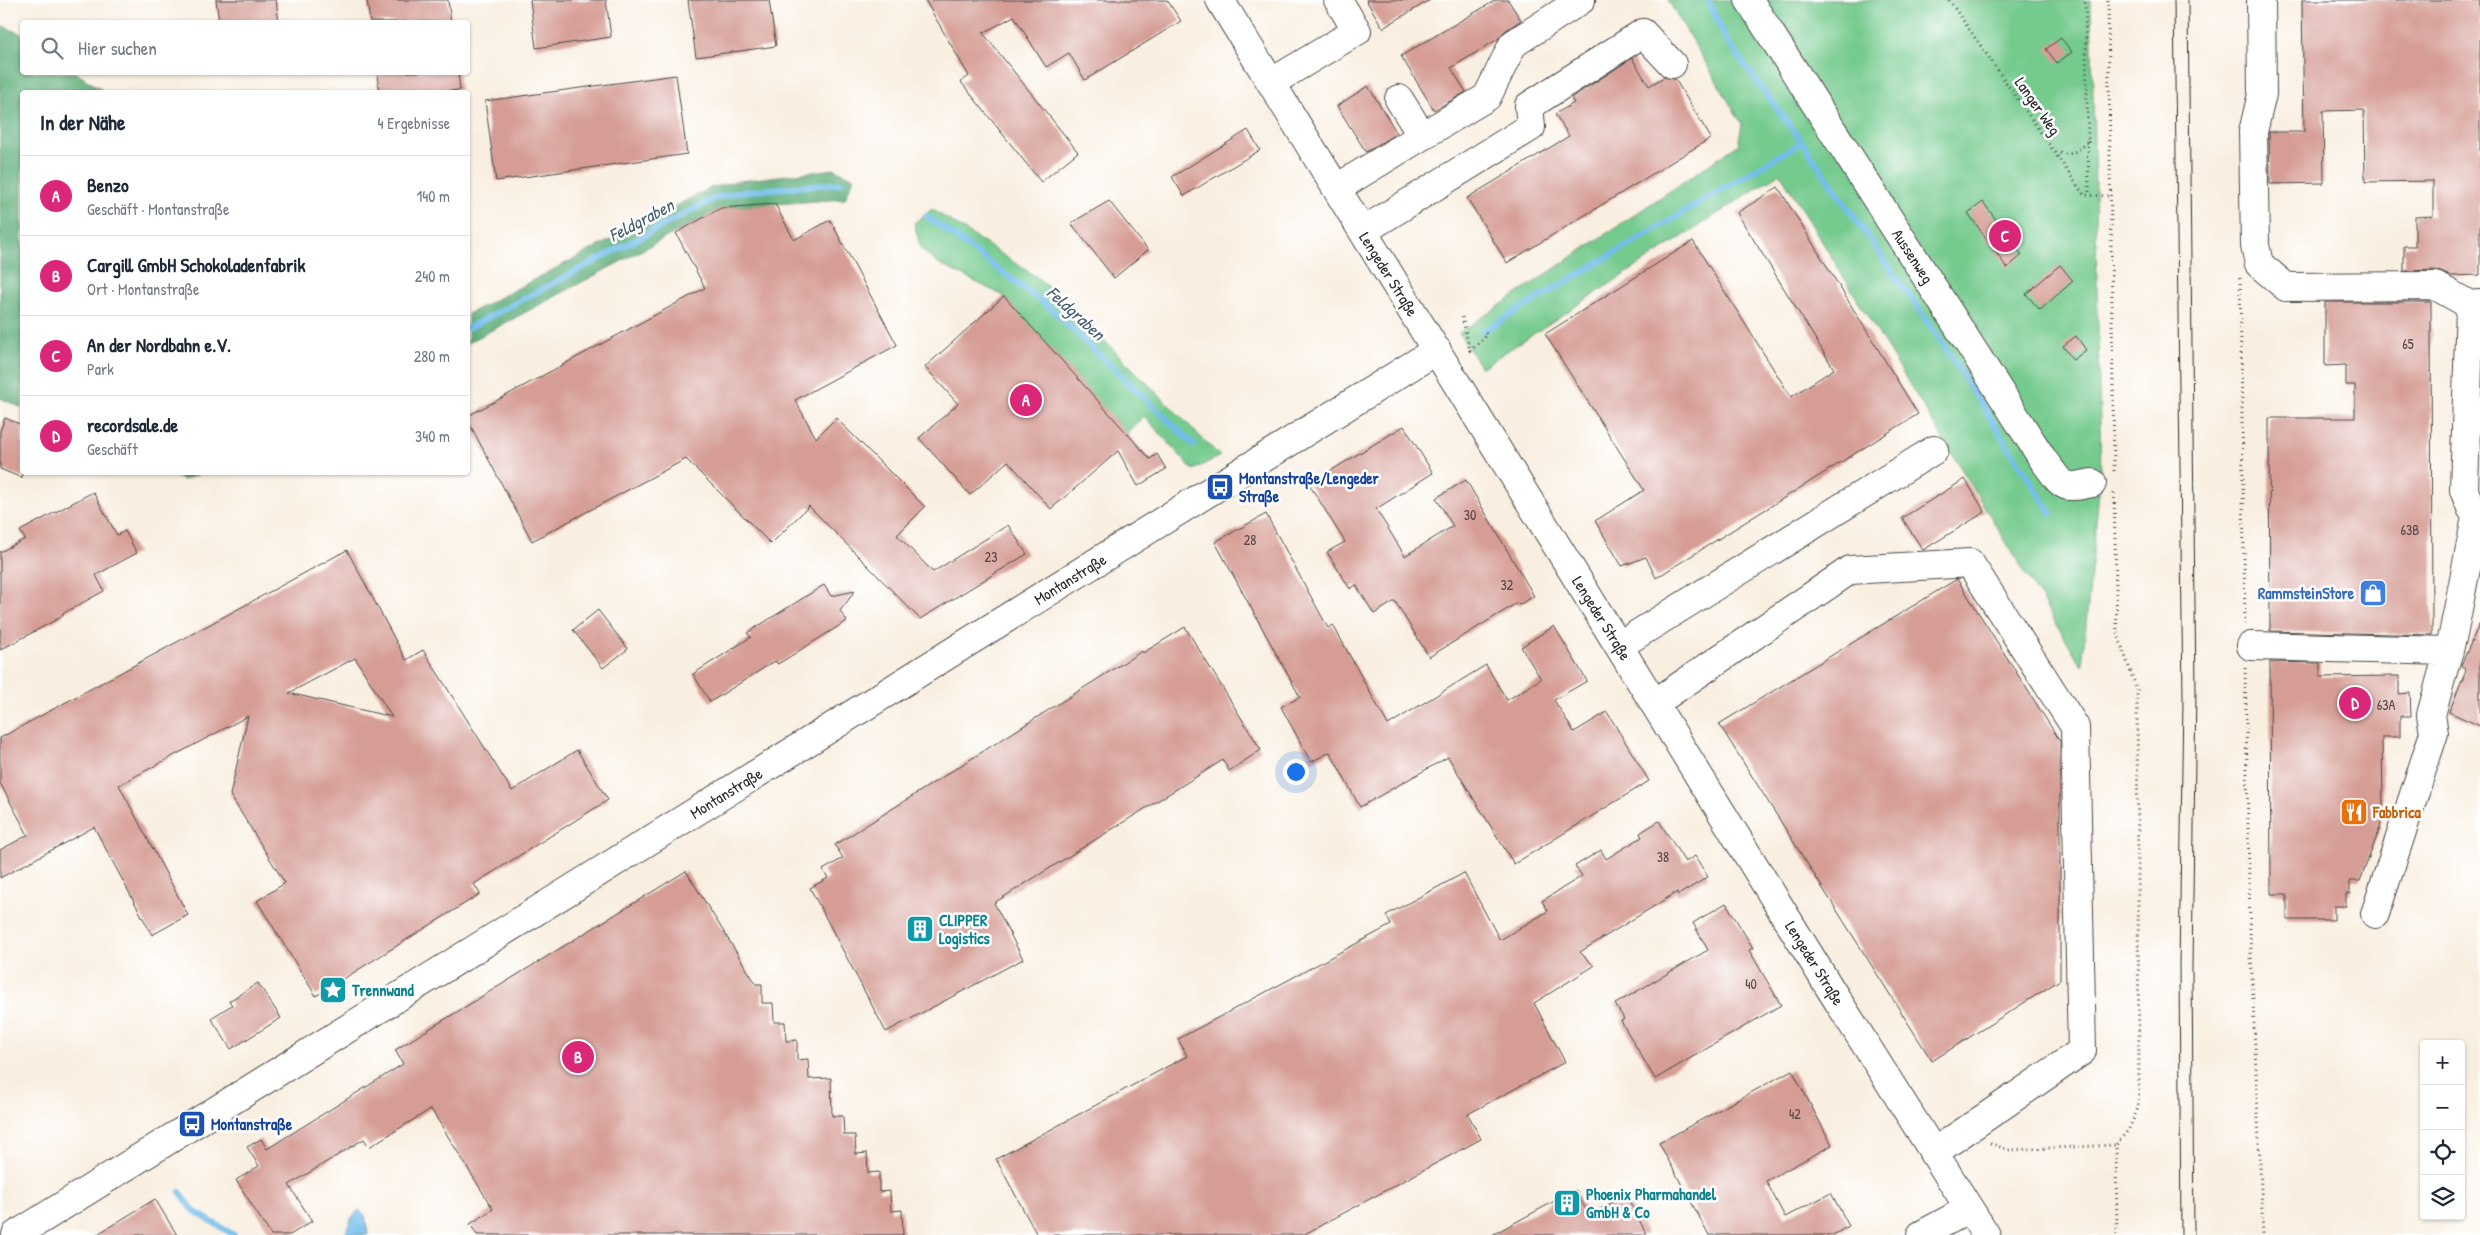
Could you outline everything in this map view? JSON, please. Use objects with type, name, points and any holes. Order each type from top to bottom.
[{"type":"street","name":"Lengeder Straße","points":[[1220,0],[1933,1153],[1986,1235]]},
{"type":"street","points":[[1272,82],[1357,31],[1338,0]]},
{"type":"street","points":[[1337,188],[1487,97],[1513,44],[1580,0]]},
{"type":"street","name":"Aussenweg","points":[[1749,0],[2044,461],[2065,487],[2107,484]]},
{"type":"street","points":[[2261,0],[2262,94],[2253,132],[2252,161],[2255,245],[2259,264],[2286,287],[2436,286],[2475,304],[2464,490],[2478,519],[2449,651],[2431,715],[2434,733],[2375,914]]},
{"type":"street","points":[[1363,231],[1531,127],[1529,106],[1642,33],[1672,64]]},
{"type":"street","points":[[1399,99],[1422,136]]},
{"type":"street","name":"Montanstraße","points":[[16,1235],[1436,350]]},
{"type":"street","points":[[1620,645],[1934,450]]},
{"type":"street","points":[[1655,703],[1850,570],[1970,563],[2075,726],[2082,1051],[1933,1153]]},
{"type":"street","points":[[2247,646],[2449,651]]},
{"type":"street","points":[[1921,1235],[1968,1209]]},
{"type":"path","name":"Langer Weg","points":[[1949,0],[2054,152],[2070,155],[2078,152],[2088,141],[2085,0]]},
{"type":"path","points":[[2108,0],[2110,196],[2107,484],[2117,632],[2137,690],[2138,1108],[2129,1129],[2116,1145],[2117,1235]]},
{"type":"path","points":[[2088,141],[2089,195]]},
{"type":"path","points":[[2054,152],[2084,195],[2110,196]]},
{"type":"path","points":[[1462,317],[1470,351]]},
{"type":"path","points":[[1466,354],[1487,335],[1485,332]]},
{"type":"path","points":[[2242,430],[2247,646],[2250,929],[2263,1235]]},
{"type":"path","points":[[1984,1147],[1991,1143],[2008,1150],[2116,1145]]},
{"type":"green space","points":[[1668,0],[2091,0],[2101,472],[2082,666],[1780,173],[1481,368],[1459,333],[1738,145],[1742,124]]},
{"type":"green space","points":[[0,25],[20,33],[20,75],[79,75],[102,90],[20,90],[20,407],[0,398]]},
{"type":"green space","points":[[835,169],[854,178],[845,199],[721,208],[470,342],[470,313],[710,188],[739,181]]},
{"type":"green space","points":[[932,209],[1038,278],[1080,316],[1220,456],[1193,470],[1144,416],[1127,434],[1004,296],[937,263],[921,249],[914,223]]},
{"type":"green space","points":[[172,475],[196,475],[184,480]]},
{"type":"water","points":[[359,1210],[365,1215],[368,1235],[345,1235],[352,1217]]},
{"type":"building","points":[[216,0],[276,0],[279,20],[219,20]]},
{"type":"building","points":[[367,0],[448,0],[451,20],[370,20]]},
{"type":"building","points":[[530,0],[606,0],[611,37],[536,48]]},
{"type":"building","points":[[688,0],[769,0],[776,46],[696,57]]},
{"type":"building","points":[[925,0],[1167,0],[1181,21],[1085,80],[1069,53],[1046,67],[1014,16],[983,33],[1078,152],[1041,182],[961,82],[969,76]]},
{"type":"building","points":[[1366,0],[1430,0],[1383,28]]},
{"type":"building","points":[[1496,0],[1508,0],[1521,20],[1505,31],[1498,39],[1451,68],[1466,92],[1434,110],[1401,56]]},
{"type":"building","points":[[2302,0],[2480,0],[2480,275],[2450,276],[2436,270],[2404,271],[2404,246],[2415,246],[2415,217],[2433,216],[2433,181],[2365,182],[2364,110],[2323,111],[2324,183],[2270,184],[2269,132],[2304,132]]},
{"type":"building","points":[[2061,38],[2072,52],[2057,63],[2046,49]]},
{"type":"building","points":[[1632,58],[1649,86],[1664,77],[1675,79],[1711,138],[1507,263],[1467,198],[1569,136],[1555,114],[1574,103],[1571,98]]},
{"type":"building","points":[[377,75],[458,75],[460,90],[379,90]]},
{"type":"building","points":[[676,75],[687,154],[496,181],[485,101]]},
{"type":"building","points":[[1368,86],[1397,133],[1366,152],[1337,106]]},
{"type":"building","points":[[1248,130],[1260,150],[1184,196],[1172,177]]},
{"type":"building","points":[[1778,187],[1918,414],[1656,578],[1646,557],[1622,566],[1595,521],[1644,490],[1545,334],[1693,241],[1791,397],[1834,369],[1737,213]]},
{"type":"building","points":[[1109,201],[1148,250],[1114,278],[1071,223]]},
{"type":"building","points":[[1983,202],[2022,255],[2007,268],[1968,213]]},
{"type":"building","points":[[775,204],[794,240],[830,220],[897,345],[795,400],[816,438],[836,418],[925,507],[897,535],[933,572],[1008,525],[1027,554],[920,619],[809,506],[771,544],[686,459],[532,541],[470,425],[470,415],[705,288],[676,233],[721,208]]},
{"type":"building","points":[[2060,265],[2073,281],[2040,310],[2026,294]]},
{"type":"building","points":[[1004,296],[1150,459],[1157,454],[1166,469],[1138,486],[1118,451],[1051,509],[1008,461],[970,495],[919,438],[958,404],[925,367]]},
{"type":"building","points":[[2325,302],[2431,302],[2432,635],[2270,631],[2269,418],[2355,418],[2355,385],[2346,385],[2346,365],[2325,366]]},
{"type":"building","points":[[2076,336],[2086,350],[2073,360],[2063,346]]},
{"type":"building","points":[[5,418],[20,424],[20,475],[22,475],[22,478],[0,469],[0,431]]},
{"type":"building","points":[[1404,426],[1433,473],[1376,509],[1405,556],[1453,526],[1436,498],[1466,480],[1534,596],[1519,605],[1517,603],[1429,657],[1395,601],[1374,614],[1356,585],[1350,589],[1327,552],[1345,542],[1309,484]]},
{"type":"building","points":[[1965,479],[1985,512],[1923,550],[1902,518]]},
{"type":"building","points":[[93,492],[117,535],[125,531],[137,553],[96,575],[104,591],[62,614],[63,616],[0,650],[0,552],[25,539],[20,531]]},
{"type":"building","points":[[1266,514],[1328,628],[1333,625],[1388,725],[1486,665],[1507,700],[1541,679],[1521,647],[1554,626],[1587,681],[1554,700],[1574,732],[1607,712],[1649,781],[1514,864],[1448,757],[1360,807],[1330,752],[1311,762],[1281,707],[1300,697],[1215,542]]},
{"type":"building","points":[[347,550],[406,660],[423,650],[512,791],[577,750],[608,800],[474,884],[480,894],[316,996],[257,901],[285,883],[230,795],[248,716],[119,785],[188,915],[152,935],[94,827],[0,878],[0,850],[28,835],[0,783],[0,738]],"holes":[[[355,658],[392,717],[289,693]]]},
{"type":"building","points":[[1957,579],[2060,741],[2060,980],[1932,1061],[1719,724]]},
{"type":"building","points":[[824,585],[831,596],[855,591],[840,611],[847,621],[778,664],[775,661],[710,702],[693,674],[751,637],[747,633]]},
{"type":"building","points":[[598,610],[628,649],[603,668],[573,630]]},
{"type":"building","points":[[2480,623],[2480,726],[2449,712],[2466,671],[2461,665]]},
{"type":"building","points":[[1185,627],[1261,750],[1229,771],[1223,760],[994,903],[1023,959],[886,1032],[810,888],[828,878],[823,870],[843,858],[835,845],[1142,651],[1143,653]]},
{"type":"building","points":[[2270,662],[2320,663],[2320,677],[2399,676],[2399,694],[2410,693],[2411,716],[2400,716],[2400,737],[2382,737],[2383,810],[2380,828],[2360,881],[2350,881],[2350,894],[2346,894],[2346,906],[2334,906],[2334,920],[2287,920],[2287,894],[2271,894]]},
{"type":"building","points":[[1659,821],[1685,862],[1695,856],[1708,877],[1678,895],[1677,892],[1580,952],[1594,966],[1534,1003],[1565,1062],[1468,1114],[1481,1139],[1303,1235],[1037,1235],[996,1159],[1187,1056],[1178,1039],[1391,925],[1386,915],[1464,873],[1500,940],[1548,911],[1542,901],[1582,876],[1575,866],[1601,850],[1606,859],[1642,837],[1640,833]]},
{"type":"building","points":[[686,871],[756,984],[762,984],[762,1003],[773,1003],[774,1022],[785,1022],[786,1041],[797,1040],[797,1060],[808,1059],[809,1079],[831,1078],[832,1116],[843,1116],[844,1135],[855,1135],[856,1154],[867,1153],[868,1173],[879,1172],[879,1192],[890,1191],[891,1211],[902,1210],[903,1235],[477,1235],[470,1224],[493,1209],[431,1109],[369,1147],[364,1139],[289,1185],[312,1221],[290,1235],[271,1235],[236,1180],[259,1166],[247,1147],[261,1139],[267,1149],[403,1064],[395,1050]]},
{"type":"building","points":[[1726,903],[1753,948],[1749,950],[1781,1005],[1655,1079],[1621,1021],[1624,1019],[1615,1004],[1708,950],[1693,923]]},
{"type":"building","points":[[258,983],[281,1018],[231,1049],[211,1018],[232,1005],[229,1001]]},
{"type":"building","points":[[1792,1070],[1832,1145],[1766,1181],[1785,1217],[1831,1193],[1849,1226],[1833,1235],[1709,1235],[1659,1143]]},
{"type":"building","name":"Phoenix Pharmahandel GmbH & Co","points":[[1575,1190],[1589,1215],[1626,1195],[1647,1235],[1492,1235]]},
{"type":"building","points":[[155,1199],[177,1235],[96,1235]]},
{"type":"waterway","points":[[1708,0],[1727,41],[1802,142],[1940,340],[2051,513]]},
{"type":"waterway","points":[[1483,331],[1802,142]]},
{"type":"waterway","name":"Feldgraben","points":[[470,327],[713,199],[738,192],[841,183]]},
{"type":"waterway","name":"Feldgraben","points":[[927,216],[1049,307],[1194,445]]},
{"type":"waterway","name":"Feldgraben","points":[[180,1192],[194,1211],[234,1235]]},
{"type":"tram line","points":[[2174,0],[2183,699],[2179,967],[2181,1235]]},
{"type":"tram line","points":[[2188,0],[2196,691],[2192,967],[2194,1235]]},
{"type":"place","name":"An der Nordbahn e.V.","points":[[2005,236]]},
{"type":"place","name":"Benzo","points":[[1026,400]]},
{"type":"place","name":"Montanstraße/Lengeder Straße","points":[[1220,487]]},
{"type":"place","name":"RammsteinStore","points":[[2373,593]]},
{"type":"place","name":"recordsale.de","points":[[2355,703]]},
{"type":"place","name":"Fabbrica","points":[[2354,812]]},
{"type":"place","name":"CLIPPER Logistics","points":[[920,929]]},
{"type":"place","name":"Trennwand","points":[[333,990]]},
{"type":"place","name":"Cargill GmbH Schokoladenfabrik","points":[[578,1057]]},
{"type":"place","name":"Montanstraße","points":[[192,1124]]},
{"type":"place","name":"Phoenix Pharmahandel GmbH & Co","points":[[1567,1203]]}]
